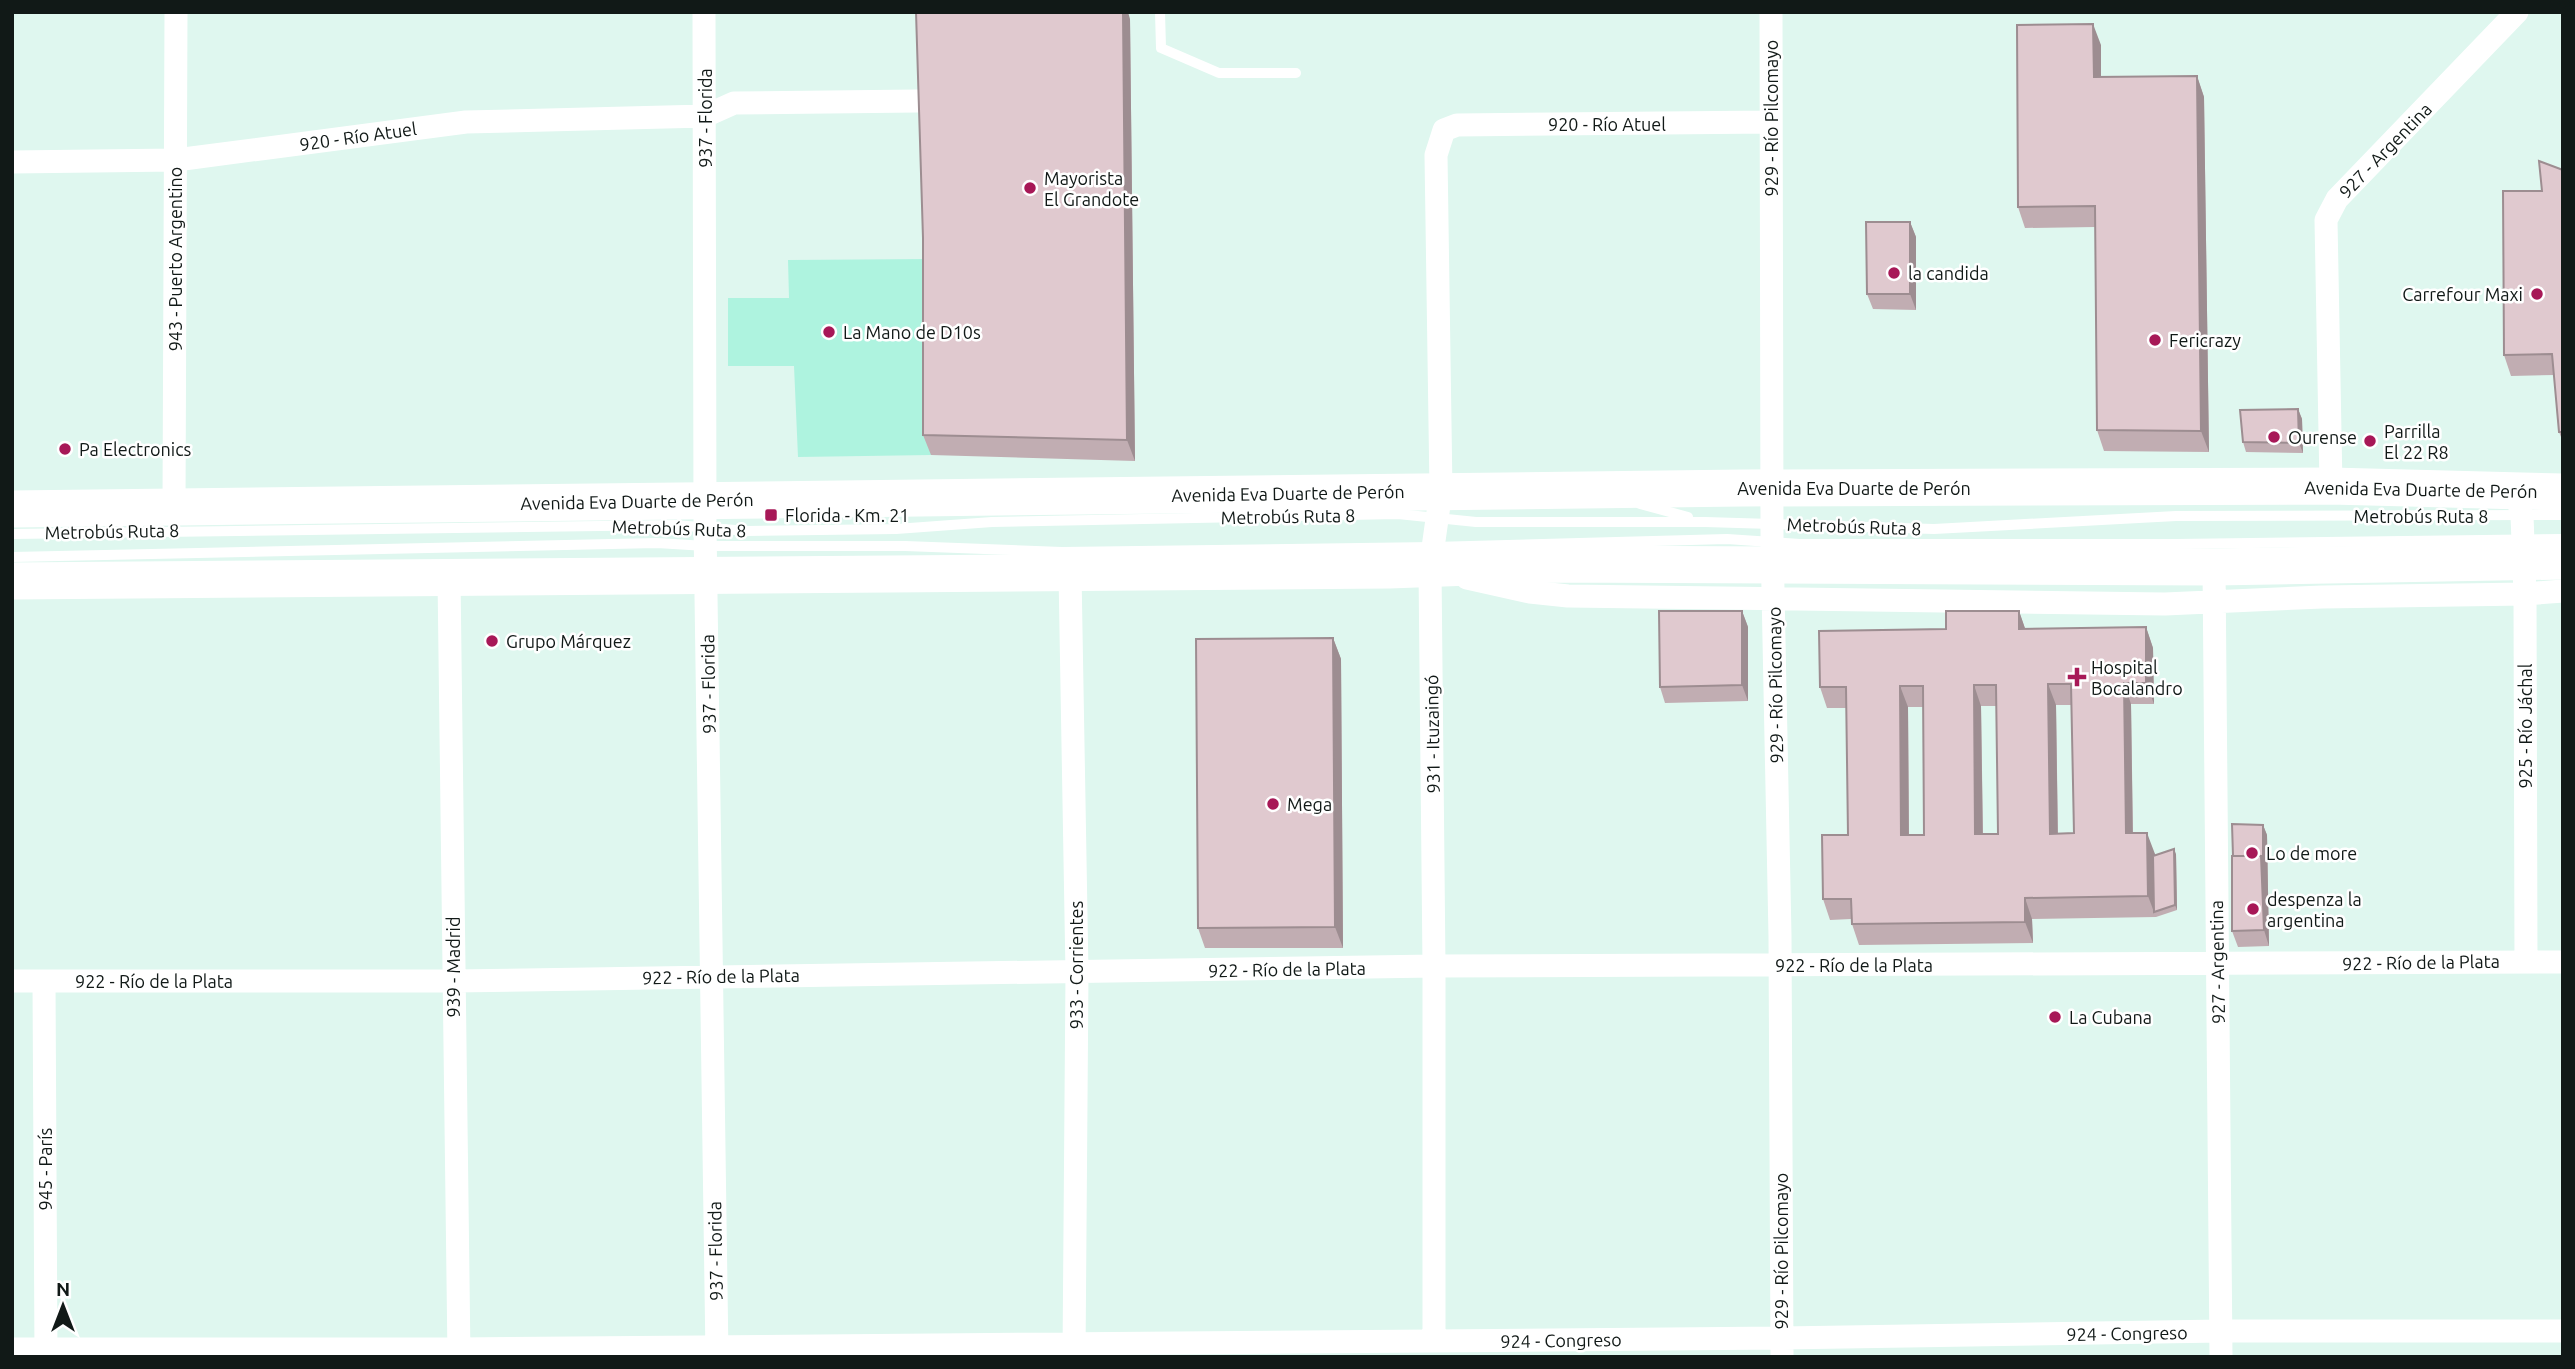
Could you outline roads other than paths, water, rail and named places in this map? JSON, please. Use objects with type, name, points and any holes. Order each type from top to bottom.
[{"type":"main road","name":"Avenida Eva Duarte de Perón","points":[[12,581],[449,576],[706,537],[1439,505],[1559,504],[1616,496],[1772,488],[2331,486],[2521,541],[2563,561]]},
{"type":"main road","name":"Avenida Eva Duarte de Perón","points":[[12,509],[174,506],[706,537],[1070,573],[1432,558],[1553,564],[1772,557],[2214,567],[2521,541],[2563,492]]},
{"type":"street","name":"943 - Puerto Argentino","points":[[174,506],[176,12]]},
{"type":"street","name":"937 - Florida","points":[[704,12],[706,537],[717,1352]]},
{"type":"street","name":"929 - Río Pilcomayo","points":[[1771,12],[1772,557],[1780,965],[1782,1347]]},
{"type":"street","name":"927 - Argentina","points":[[2331,486],[2326,220],[2337,199],[2517,12]]},
{"type":"street","points":[[705,116],[734,103],[917,101]]},
{"type":"street","name":"920 - Río Atuel","points":[[12,162],[176,160],[466,122],[705,116]]},
{"type":"street","name":"920 - Río Atuel","points":[[1444,130],[1457,125],[1771,122]]},
{"type":"street","name":"931 - Ituzaingó","points":[[1434,1341],[1432,558],[1439,505],[1436,155],[1444,130]]},
{"type":"street","name":"Avenida Eva Duarte de Perón","points":[[1772,557],[2214,603],[2322,597],[2521,541],[2563,591]]},
{"type":"street","name":"925 - Río Jáchal","points":[[2521,541],[2526,961]]},
{"type":"street","name":"927 - Argentina","points":[[2214,567],[2221,1357]]},
{"type":"street","name":"933 - Corrientes","points":[[1070,573],[1077,973],[1074,1350]]},
{"type":"street","name":"939 - Madrid","points":[[449,576],[459,1353]]},
{"type":"street","name":"922 - Río de la Plata","points":[[12,981],[453,981],[1434,966],[2563,962]]},
{"type":"street","name":"945 - París","points":[[44,981],[46,1352]]},
{"type":"street","name":"924 - Congreso","points":[[12,1349],[46,1352],[459,1353],[1074,1350],[1434,1341],[1782,1347],[2221,1331],[2563,1331]]},
{"type":"lane","points":[[1160,12],[1161,48],[1219,73],[1296,73]]},
{"type":"lane","points":[[1616,496],[1705,522]]},
{"type":"lane","name":"Metrobús Ruta 8","points":[[1439,505],[1476,522],[1705,522],[1772,557],[1934,528],[2175,516],[2521,541],[2563,515]]},
{"type":"lane","name":"Metrobús Ruta 8","points":[[12,534],[205,529],[706,537],[1062,552],[1432,558]]},
{"type":"lane","name":"Metrobús Ruta 8","points":[[12,556],[644,543],[706,537]]},
{"type":"lane","name":"Metrobús Ruta 8","points":[[1772,557],[1800,544],[2175,544],[2563,539]]},
{"type":"place","name":"Mayorista El Grandote","points":[[1030,188]]},
{"type":"place","name":"la candida","points":[[1894,273]]},
{"type":"place","name":"Carrefour Maxi","points":[[2537,294]]},
{"type":"place","name":"La Mano de D10s","points":[[829,332]]},
{"type":"place","name":"Fericrazy","points":[[2155,340]]},
{"type":"place","name":"Ourense","points":[[2274,437]]},
{"type":"place","name":"Parrilla El 22 R8","points":[[2370,441]]},
{"type":"place","name":"Pa Electronics","points":[[65,449]]},
{"type":"place","name":"Florida - Km. 21","points":[[771,515]]},
{"type":"place","name":"Grupo Márquez","points":[[492,641]]},
{"type":"place","name":"Hospital Bocalandro","points":[[2077,677]]},
{"type":"place","name":"Mega","points":[[1273,804]]},
{"type":"place","name":"Lo de more","points":[[2252,853]]},
{"type":"place","name":"despenza la argentina","points":[[2253,909]]},
{"type":"place","name":"La Cubana","points":[[2055,1017]]}]
